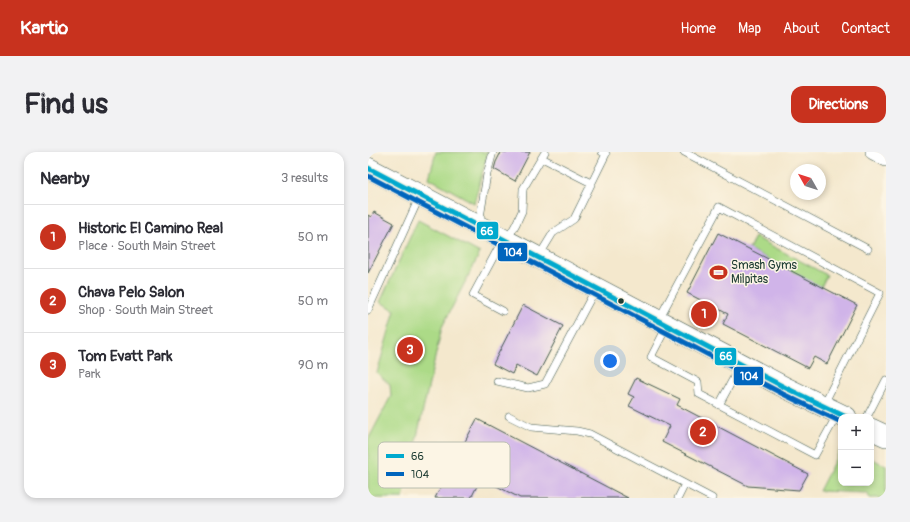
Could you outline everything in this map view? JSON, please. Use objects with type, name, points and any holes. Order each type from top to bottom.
[{"type":"main road","points":[[369,172],[479,226],[786,388],[836,412]]},
{"type":"main road","points":[[874,430],[886,436]]},
{"type":"street","points":[[873,152],[886,159]]},
{"type":"lane","points":[[479,226],[487,174],[493,152]]},
{"type":"lane","points":[[538,258],[553,233],[574,219],[606,154],[602,152]]},
{"type":"lane","points":[[684,152],[868,249]]},
{"type":"lane","points":[[503,311],[473,295],[522,212],[523,189],[543,155],[591,183]]},
{"type":"lane","points":[[368,310],[420,196]]},
{"type":"lane","points":[[719,207],[880,293],[836,412],[815,455],[719,405],[700,394],[698,382],[651,357],[663,323],[719,207]]},
{"type":"lane","points":[[497,381],[528,388],[545,384],[596,288]]},
{"type":"lane","points":[[719,405],[741,364]]},
{"type":"lane","points":[[869,414],[886,380]]},
{"type":"lane","points":[[509,416],[531,427],[577,431],[590,434],[712,498]]},
{"type":"lane","points":[[678,498],[685,484]]},
{"type":"green space","points":[[436,152],[488,152],[474,203],[429,178]]},
{"type":"green space","points":[[418,220],[480,253],[442,327],[416,442],[378,442],[378,488],[405,488],[403,498],[368,498],[368,440],[391,396],[390,385],[377,373],[395,310],[380,302]]},
{"type":"green space","points":[[755,237],[827,275],[821,287],[749,249]]},
{"type":"green space","points":[[838,454],[838,486],[874,486],[874,460],[886,466],[886,498],[869,498],[868,493],[819,491]]},
{"type":"building","points":[[501,152],[530,152],[515,181],[494,169]]},
{"type":"building","points":[[374,212],[394,223],[368,273],[368,215],[371,217]]},
{"type":"building","points":[[718,233],[857,305],[827,364],[814,357],[808,368],[723,324],[728,314],[687,293]]},
{"type":"building","points":[[523,305],[563,326],[537,376],[516,365],[512,374],[493,364]]},
{"type":"building","points":[[636,378],[680,399],[677,405],[808,474],[799,490],[748,486],[662,442],[670,426],[629,406],[634,397],[628,394]]},
{"type":"building","points":[[477,419],[628,498],[520,498],[500,488],[510,488],[510,442],[465,442]]},
{"type":"building","points":[[440,488],[476,488],[471,498],[435,498]]},
{"type":"transit line","name":"66","points":[[368,168],[786,388],[840,414]]},
{"type":"transit line","name":"104","points":[[368,176],[783,394],[838,421]]},
{"type":"place","name":"Smash Gyms Milpitas","points":[[718,272]]},
{"type":"place","name":"Historic El Camino Real","points":[[704,314]]},
{"type":"place","name":"Tom Evatt Park","points":[[410,350]]},
{"type":"place","name":"Chava Pelo Salon","points":[[703,432]]}]
